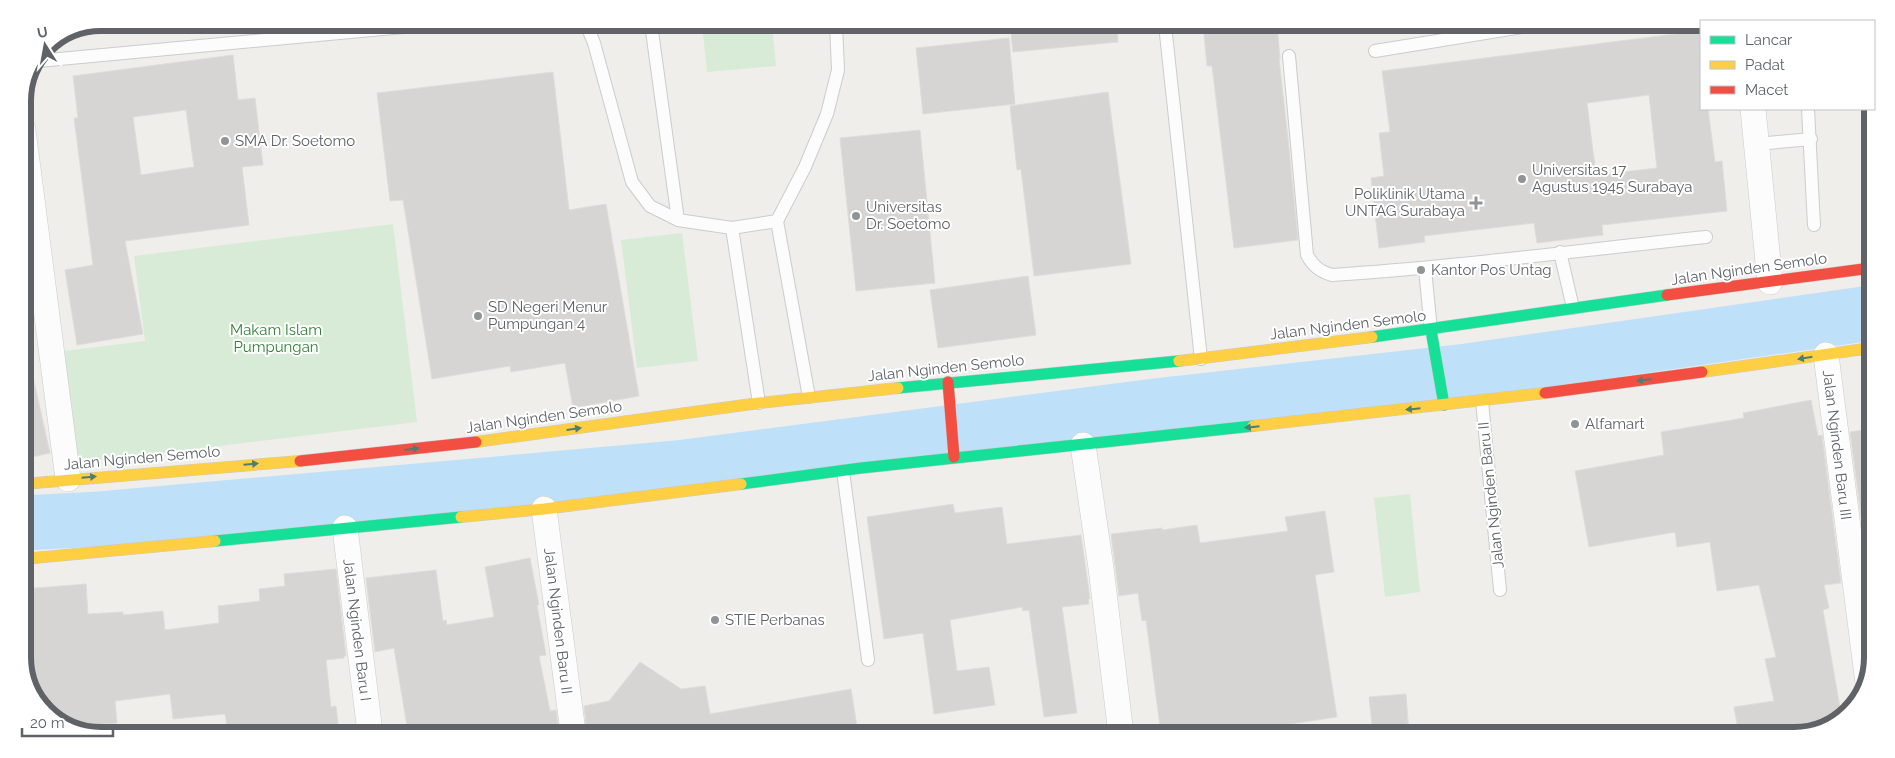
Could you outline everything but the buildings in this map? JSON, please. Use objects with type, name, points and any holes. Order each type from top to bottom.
[{"type":"main road","name":"Jalan Nginden Semolo","points":[[31,483],[343,457],[491,440],[759,403],[948,382],[1201,359],[1431,330],[1572,308],[1864,269]]},
{"type":"main road","points":[[1431,330],[1444,405]]},
{"type":"main road","points":[[31,558],[544,509],[954,458],[1083,446],[1482,401],[1864,349]]},
{"type":"main road","points":[[948,382],[954,458]]},
{"type":"street","points":[[1753,110],[1770,282]]},
{"type":"street","points":[[31,192],[68,479]]},
{"type":"street","name":"Jalan Nginden Baru III","points":[[1826,355],[1861,572],[1864,620]]},
{"type":"street","points":[[1083,446],[1101,568],[1116,727]]},
{"type":"street","name":"Jalan Nginden Baru II","points":[[544,509],[572,727]]},
{"type":"street","name":"Jalan Nginden Baru I","points":[[345,528],[369,727]]},
{"type":"lane","points":[[70,58],[361,31]]},
{"type":"lane","points":[[589,31],[632,182],[650,206],[678,220],[732,228],[777,221]]},
{"type":"lane","points":[[652,31],[678,220]]},
{"type":"lane","points":[[809,398],[777,221],[805,167],[827,114],[838,70],[836,31]]},
{"type":"lane","points":[[1166,31],[1201,359]]},
{"type":"lane","points":[[1374,51],[1498,31]]},
{"type":"lane","points":[[1289,56],[1307,255],[1312,264],[1320,271],[1332,275],[1425,269],[1560,252],[1706,238]]},
{"type":"lane","points":[[1808,110],[1814,225]]},
{"type":"lane","points":[[1757,144],[1811,139]]},
{"type":"lane","points":[[732,228],[759,403]]},
{"type":"lane","points":[[1560,252],[1572,308]]},
{"type":"lane","points":[[1425,269],[1431,330]]},
{"type":"lane","name":"Jalan Nginden Baru II","points":[[1482,401],[1500,590]]},
{"type":"lane","points":[[842,471],[868,660]]},
{"type":"green space","points":[[703,31],[773,31],[776,66],[707,72]]},
{"type":"green space","name":"Makam Islam Pumpungan","points":[[393,224],[417,422],[77,463],[64,351],[145,341],[134,256]]},
{"type":"green space","points":[[682,233],[698,361],[637,368],[621,240]]},
{"type":"green space","points":[[1410,494],[1420,592],[1385,597],[1374,498]]},
{"type":"waterway","points":[[31,523],[100,519],[677,468],[1155,406],[1467,371],[1864,314]]},
{"type":"traffic: fast","points":[[1372,337],[1667,295]]},
{"type":"traffic: fast","points":[[1431,330],[1444,405]]},
{"type":"traffic: fast","points":[[898,388],[1179,361]]},
{"type":"traffic: fast","points":[[741,484],[861,468],[1253,426]]},
{"type":"traffic: fast","points":[[215,541],[461,517]]},
{"type":"traffic: slow","points":[[1179,361],[1372,337]]},
{"type":"traffic: slow","points":[[1702,372],[1864,349]]},
{"type":"traffic: slow","points":[[476,442],[759,403],[898,388]]},
{"type":"traffic: slow","points":[[1253,426],[1545,393]]},
{"type":"traffic: slow","points":[[31,483],[300,461]]},
{"type":"traffic: slow","points":[[461,517],[544,509],[741,484]]},
{"type":"traffic: slow","points":[[31,558],[215,541]]},
{"type":"traffic: jam","points":[[1667,295],[1864,269]]},
{"type":"traffic: jam","points":[[1545,393],[1702,372]]},
{"type":"traffic: jam","points":[[948,382],[954,457]]},
{"type":"traffic: jam","points":[[300,461],[476,442]]},
{"type":"place","name":"SMA Dr. Soetomo","points":[[225,141]]},
{"type":"place","name":"Universitas 17 Agustus 1945 Surabaya","points":[[1522,179]]},
{"type":"place","name":"Poliklinik Utama UNTAG Surabaya","points":[[1476,203]]},
{"type":"place","name":"Universitas Dr. Soetomo","points":[[856,216]]},
{"type":"place","name":"Kantor Pos Untag","points":[[1421,270]]},
{"type":"place","name":"SD Negeri Menur Pumpungan 4","points":[[478,316]]},
{"type":"place","name":"Alfamart","points":[[1575,424]]},
{"type":"place","name":"STIE Perbanas","points":[[715,620]]}]
